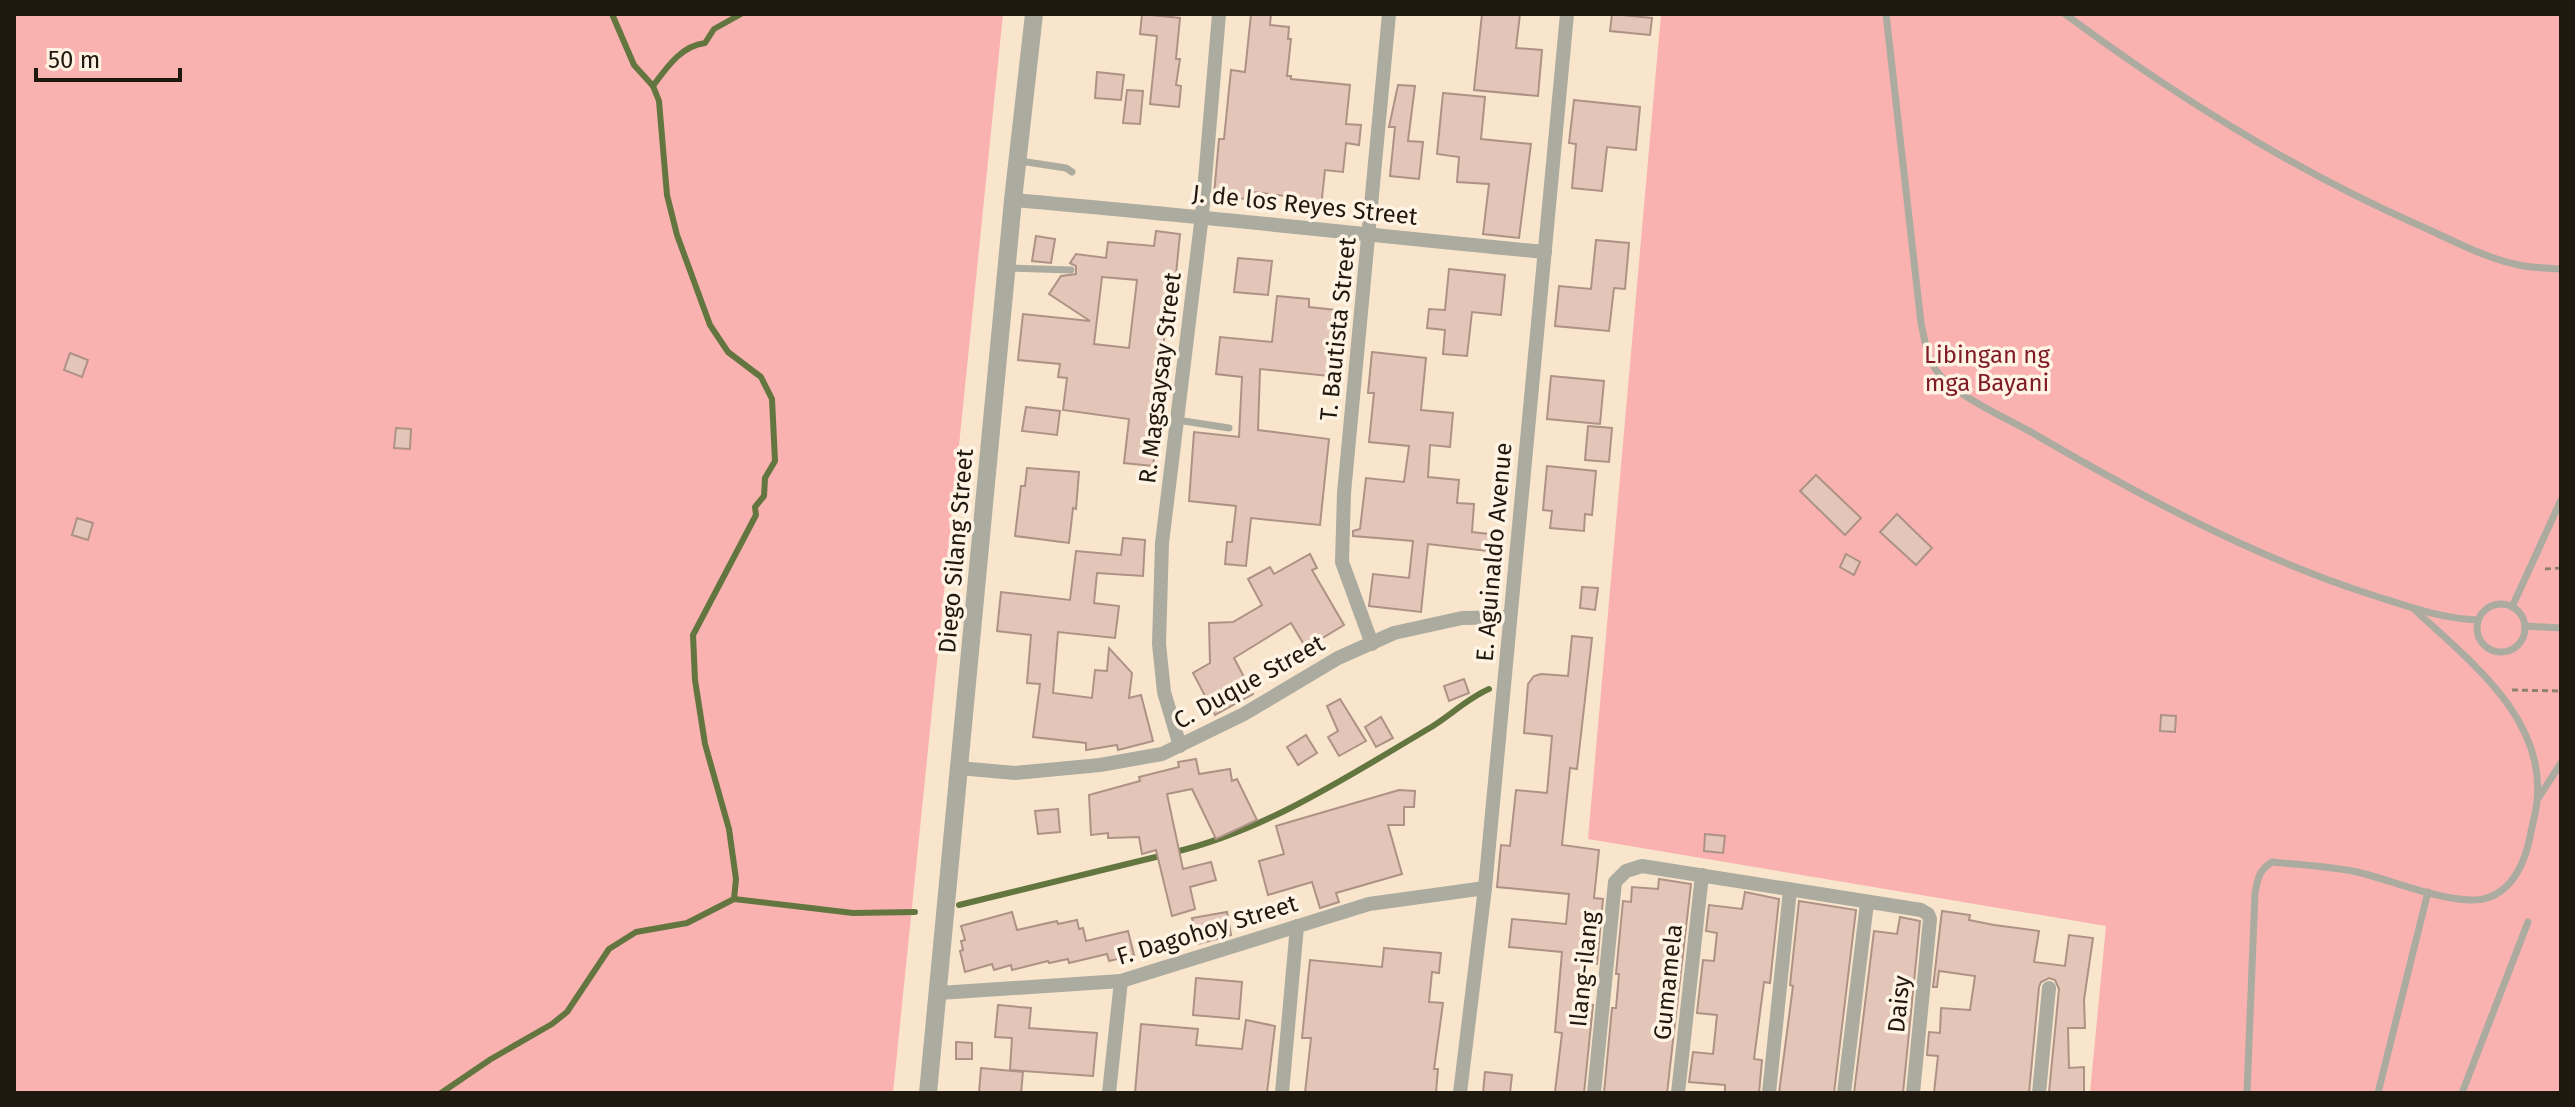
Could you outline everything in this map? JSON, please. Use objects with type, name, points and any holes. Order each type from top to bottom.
[{"type":"street","name":"Diego Silang Street","points":[[928,1093],[1013,200],[1034,14]]},
{"type":"street","name":"R. Magsaysay Street","points":[[1180,746],[1164,692],[1159,644],[1162,543],[1202,215],[1219,14]]},
{"type":"street","name":"T. Bautista Street","points":[[1372,644],[1342,562],[1344,493],[1389,14]]},
{"type":"street","name":"E. Aguinaldo Avenue","points":[[1460,1093],[1485,888],[1567,14]]},
{"type":"street","name":"J. de los Reyes Street","points":[[1013,200],[1202,215],[1545,252]]},
{"type":"street","name":"C. Duque Street","points":[[959,768],[1015,773],[1100,765],[1162,754],[1244,714],[1338,658],[1394,633],[1462,618],[1510,617]]},
{"type":"street","name":"Ilang-ilang","points":[[1594,1093],[1615,882],[1626,871],[1642,866],[1702,875]]},
{"type":"street","points":[[1702,875],[1867,903],[1844,1093]]},
{"type":"street","name":"Gumamela","points":[[1678,1093],[1702,875]]},
{"type":"street","name":"F. Dagohoy Street","points":[[939,993],[1121,981],[1369,904],[1485,888]]},
{"type":"street","points":[[1769,1093],[1790,890]]},
{"type":"street","name":"Daisy","points":[[1867,903],[1921,910],[1930,919],[1913,1093]]},
{"type":"street","points":[[1282,1093],[1297,926]]},
{"type":"street","points":[[1109,1093],[1121,981]]},
{"type":"street","points":[[2039,1093],[2049,988]]},
{"type":"lane","points":[[1886,14],[1921,323],[1927,355],[1939,376],[1965,395],[2122,485],[2209,530],[2335,583],[2457,620],[2478,620]]},
{"type":"lane","points":[[2065,14],[2124,58],[2209,112],[2358,198],[2480,252],[2523,266],[2561,269]]},
{"type":"lane","points":[[1018,161],[1066,168],[1072,172]]},
{"type":"lane","points":[[1007,268],[1071,270]]},
{"type":"lane","points":[[1177,420],[1229,428]]},
{"type":"lane","points":[[2512,607],[2561,500]]},
{"type":"lane","points":[[2496,605],[2512,607],[2523,618],[2524,634],[2516,647],[2502,652],[2494,651],[2482,643],[2478,620],[2488,608],[2496,605]]},
{"type":"lane","points":[[2247,1093],[2255,893],[2258,874],[2264,867],[2272,862],[2354,871],[2467,901],[2488,898],[2513,881],[2527,852],[2538,799],[2534,756],[2515,712],[2497,690],[2413,608]]},
{"type":"lane","points":[[2525,626],[2561,628]]},
{"type":"lane","points":[[2538,799],[2561,763]]},
{"type":"lane","points":[[2378,1093],[2428,892]]},
{"type":"lane","points":[[2462,1093],[2528,922]]},
{"type":"path","points":[[2497,690],[2561,691]]},
{"type":"green space","points":[[14,14],[1003,14],[893,1093],[14,1093]]},
{"type":"green space","name":"Libingan ng mga Bayani","points":[[1661,14],[2561,14],[2561,1093],[2090,1093],[2106,926],[1588,839]]},
{"type":"building","points":[[1142,14],[1180,18],[1176,59],[1180,59],[1176,85],[1181,86],[1179,107],[1150,104],[1157,36],[1140,34]]},
{"type":"building","points":[[1251,14],[1271,14],[1270,25],[1289,27],[1288,39],[1291,39],[1287,76],[1291,79],[1350,85],[1346,124],[1361,125],[1359,145],[1346,143],[1343,172],[1325,170],[1321,207],[1312,206],[1312,214],[1291,212],[1293,197],[1246,191],[1245,199],[1214,195],[1219,139],[1224,139],[1231,70],[1245,72]]},
{"type":"building","points":[[1482,14],[1520,14],[1516,48],[1542,50],[1538,96],[1474,90]]},
{"type":"building","points":[[1612,14],[1652,18],[1650,35],[1610,31]]},
{"type":"building","points":[[1097,72],[1124,75],[1121,100],[1095,98]]},
{"type":"building","points":[[1398,85],[1415,86],[1408,141],[1423,142],[1419,179],[1390,176],[1395,127],[1389,127]]},
{"type":"building","points":[[1127,90],[1143,91],[1140,124],[1123,123]]},
{"type":"building","points":[[1443,93],[1485,97],[1481,139],[1531,144],[1519,238],[1483,234],[1489,184],[1457,182],[1459,157],[1437,154]]},
{"type":"building","points":[[1574,100],[1640,107],[1636,150],[1607,147],[1602,191],[1572,188],[1576,144],[1569,143]]},
{"type":"building","points":[[1156,231],[1180,234],[1175,284],[1170,283],[1163,353],[1159,352],[1150,437],[1157,438],[1153,466],[1124,463],[1129,419],[1063,410],[1067,378],[1058,377],[1060,364],[1018,360],[1023,314],[1090,321],[1049,294],[1061,276],[1076,274],[1076,266],[1070,263],[1076,254],[1106,258],[1108,242],[1154,246]],"holes":[[[1102,277],[1137,280],[1129,348],[1094,344]]]},
{"type":"building","points":[[1036,236],[1055,239],[1051,263],[1032,261]]},
{"type":"building","points":[[1596,240],[1629,243],[1625,289],[1614,288],[1609,331],[1555,326],[1559,286],[1591,289]]},
{"type":"building","points":[[1238,258],[1272,261],[1268,295],[1234,292]]},
{"type":"building","points":[[1449,269],[1505,275],[1501,315],[1472,312],[1467,356],[1443,354],[1445,330],[1427,328],[1429,309],[1445,310]]},
{"type":"building","points":[[1277,296],[1309,299],[1309,307],[1345,311],[1339,377],[1260,369],[1258,430],[1329,439],[1320,525],[1251,518],[1246,566],[1225,564],[1227,542],[1232,542],[1236,506],[1189,501],[1194,432],[1239,437],[1242,377],[1216,374],[1220,337],[1272,342]]},
{"type":"building","points":[[1372,352],[1426,358],[1421,410],[1453,413],[1450,447],[1430,445],[1428,477],[1459,480],[1457,503],[1474,504],[1472,532],[1498,535],[1496,552],[1428,544],[1421,612],[1369,606],[1373,574],[1409,578],[1413,541],[1353,536],[1353,531],[1360,529],[1366,478],[1404,482],[1409,446],[1369,442],[1374,393],[1368,393]]},
{"type":"building","points":[[70,353],[88,360],[82,377],[64,370]]},
{"type":"building","points":[[1551,376],[1604,381],[1600,424],[1547,419]]},
{"type":"building","points":[[1026,407],[1060,411],[1057,435],[1022,431]]},
{"type":"building","points":[[1588,426],[1612,428],[1609,462],[1585,460]]},
{"type":"building","points":[[396,428],[411,429],[410,449],[394,448]]},
{"type":"building","points":[[1547,466],[1596,471],[1592,515],[1585,514],[1584,531],[1550,528],[1552,511],[1543,510]]},
{"type":"building","points":[[1027,468],[1079,472],[1069,543],[1015,536],[1021,486],[1025,486]]},
{"type":"building","points":[[1816,475],[1861,518],[1845,535],[1800,491]]},
{"type":"building","points":[[1897,514],[1932,548],[1916,565],[1880,532]]},
{"type":"building","points":[[77,518],[93,523],[88,540],[72,535]]},
{"type":"building","points":[[1123,538],[1145,540],[1143,576],[1097,573],[1094,603],[1119,606],[1115,638],[1058,632],[1053,693],[1092,698],[1095,670],[1107,671],[1109,648],[1132,673],[1129,698],[1141,695],[1153,741],[1118,750],[1117,745],[1086,750],[1086,743],[1033,737],[1040,684],[1027,683],[1031,635],[997,631],[1001,592],[1070,600],[1076,551],[1121,555]]},
{"type":"building","points":[[1310,554],[1317,568],[1312,570],[1344,625],[1306,648],[1291,623],[1234,658],[1253,694],[1215,715],[1193,673],[1210,663],[1209,623],[1233,622],[1262,605],[1248,579],[1270,567],[1274,574]]},
{"type":"building","points":[[1846,554],[1860,562],[1854,575],[1840,567]]},
{"type":"building","points":[[1582,587],[1598,588],[1595,610],[1580,608]]},
{"type":"building","points":[[1572,636],[1592,638],[1577,769],[1570,768],[1562,845],[1599,850],[1594,898],[1603,899],[1597,964],[1588,963],[1582,1004],[1593,1005],[1584,1093],[1555,1092],[1562,1033],[1555,1032],[1562,952],[1509,947],[1512,919],[1566,924],[1569,894],[1497,887],[1501,845],[1510,846],[1516,790],[1547,793],[1552,736],[1524,733],[1528,684],[1534,676],[1541,674],[1568,676]]},
{"type":"building","points":[[1464,679],[1469,693],[1449,701],[1444,686]]},
{"type":"building","points":[[1340,699],[1366,741],[1339,756],[1328,737],[1338,731],[1327,706]]},
{"type":"building","points":[[2161,715],[2176,716],[2175,732],[2160,731]]},
{"type":"building","points":[[1381,717],[1393,738],[1376,747],[1365,727]]},
{"type":"building","points":[[1306,735],[1317,753],[1298,765],[1287,747]]},
{"type":"building","points":[[1196,759],[1199,774],[1230,769],[1232,781],[1237,779],[1257,820],[1216,839],[1192,789],[1167,794],[1183,869],[1211,862],[1216,880],[1190,887],[1195,909],[1172,916],[1156,850],[1142,854],[1139,837],[1108,838],[1108,833],[1091,835],[1089,795],[1140,781],[1139,777],[1179,767],[1178,762]]},
{"type":"building","points":[[1399,790],[1415,791],[1414,807],[1404,807],[1404,825],[1388,825],[1402,874],[1336,893],[1339,902],[1320,908],[1312,882],[1268,895],[1259,861],[1284,854],[1276,826]]},
{"type":"building","points":[[1058,809],[1060,832],[1038,834],[1035,811]]},
{"type":"building","points":[[1705,834],[1725,836],[1723,853],[1704,851]]},
{"type":"building","points":[[1659,879],[1691,884],[1667,1093],[1604,1093],[1612,1008],[1616,1008],[1623,901],[1631,902],[1632,887],[1658,889]]},
{"type":"building","points":[[1745,892],[1779,899],[1770,983],[1764,982],[1754,1059],[1762,1060],[1759,1093],[1725,1093],[1725,1085],[1689,1082],[1693,1052],[1713,1054],[1717,1015],[1697,1013],[1703,960],[1714,961],[1717,933],[1706,931],[1709,905],[1742,909]]},
{"type":"building","points":[[1799,901],[1856,910],[1834,1093],[1779,1093],[1793,986],[1790,985]]},
{"type":"building","points":[[1942,911],[1970,915],[1969,920],[2039,931],[2034,962],[2065,966],[2069,935],[2093,938],[2084,1000],[2085,1028],[2068,1028],[2069,1068],[2084,1067],[2084,1093],[2049,1093],[2059,989],[2055,980],[2049,978],[2039,987],[2029,1093],[1934,1093],[1938,1056],[1927,1055],[1929,1032],[1940,1033],[1941,1008],[1970,1010],[1975,976],[1939,971],[1937,987],[1933,987]]},
{"type":"building","points":[[1012,912],[1017,930],[1077,920],[1086,941],[1128,931],[1134,955],[1109,961],[1107,954],[1069,963],[1068,959],[1048,961],[1012,970],[1011,965],[994,970],[992,964],[965,972],[960,951],[963,950],[961,941],[965,940],[961,926]]},
{"type":"building","points":[[1227,912],[1231,935],[1198,944],[1192,918]]},
{"type":"building","points":[[1900,917],[1920,921],[1903,1093],[1854,1093],[1874,931],[1897,934]]},
{"type":"building","points":[[1384,948],[1441,953],[1439,973],[1432,972],[1429,1002],[1443,1003],[1434,1069],[1438,1069],[1436,1093],[1305,1093],[1311,1038],[1302,1038],[1310,960],[1382,967]]},
{"type":"building","points":[[1196,978],[1242,982],[1239,1019],[1193,1015]]},
{"type":"building","points":[[998,1005],[1031,1008],[1029,1028],[1097,1033],[1093,1076],[1010,1070],[1012,1038],[995,1037]]},
{"type":"building","points":[[1246,1020],[1275,1026],[1267,1093],[1135,1093],[1141,1024],[1198,1029],[1196,1045],[1242,1049]]},
{"type":"building","points":[[956,1042],[972,1043],[972,1059],[956,1059]]},
{"type":"building","points":[[981,1068],[1023,1072],[1021,1093],[979,1093]]},
{"type":"building","points":[[1485,1072],[1512,1075],[1510,1093],[1483,1093]]},
{"type":"waterway","points":[[441,1093],[567,1012],[609,949],[636,932],[687,923],[734,899],[736,879],[729,829],[705,744],[695,680],[693,635],[756,515],[755,507],[764,496],[765,478],[775,461],[772,399],[761,377],[728,352],[710,325],[677,235],[667,195],[659,101],[653,86],[634,65],[612,14]]},
{"type":"waterway","points":[[653,86],[682,53],[705,43],[714,29],[741,14]]},
{"type":"waterway","points":[[1175,852],[1242,830],[1305,800],[1428,729],[1489,689]]},
{"type":"waterway","points":[[959,905],[1164,855]]},
{"type":"waterway","points":[[734,899],[853,913],[915,912]]}]
